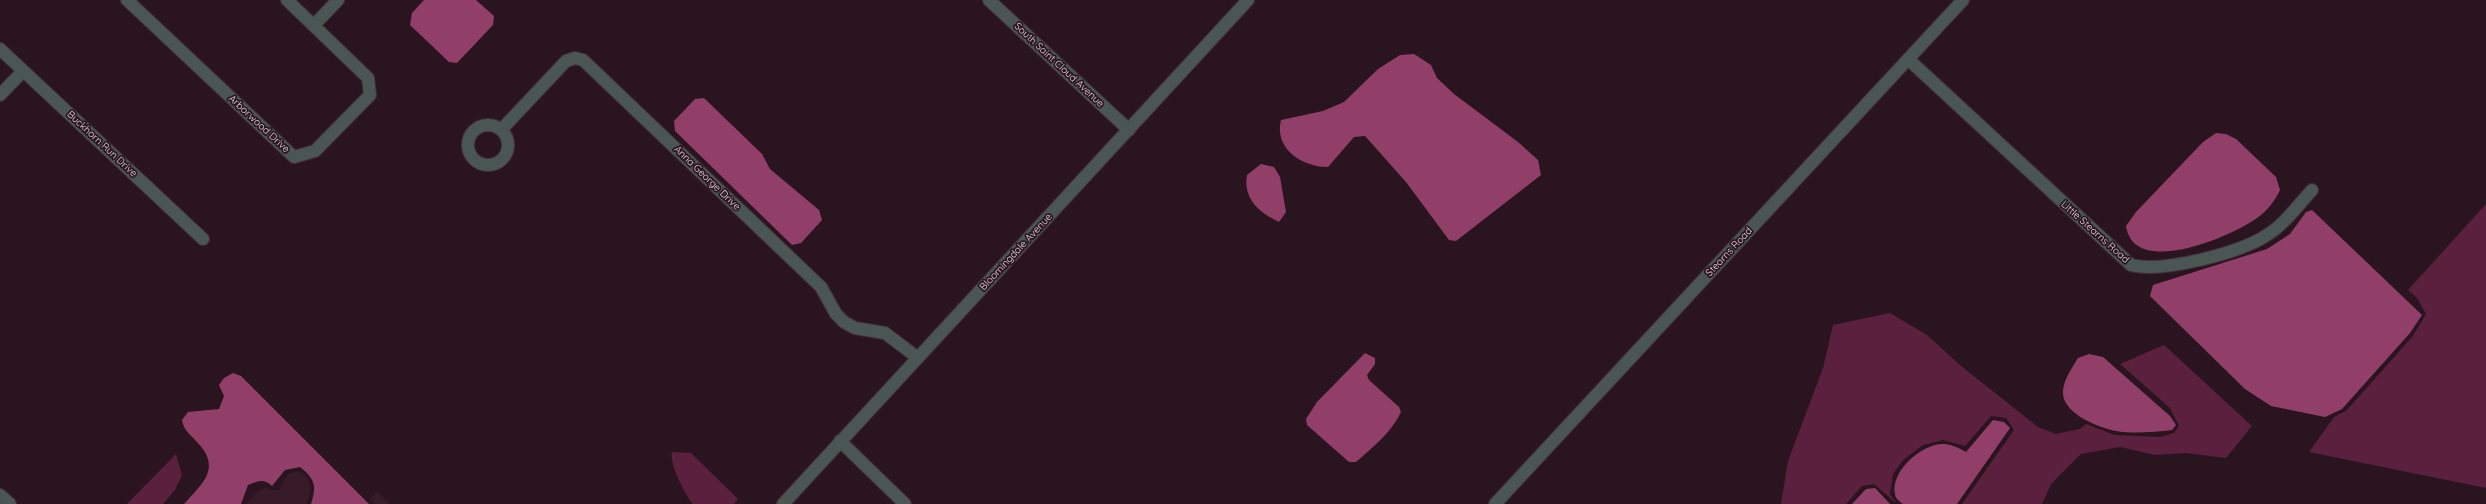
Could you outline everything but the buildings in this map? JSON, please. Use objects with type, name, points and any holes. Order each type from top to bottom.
[{"type":"street","name":"Arborwood Drive","points":[[127,0],[294,157],[315,151],[370,95],[368,78],[287,0]]},
{"type":"street","points":[[314,26],[338,0]]},
{"type":"street","name":"South Saint Cloud Avenue","points":[[989,0],[1129,130]]},
{"type":"street","name":"Bloomingdale Avenue","points":[[783,504],[1248,0]]},
{"type":"street","name":"Stearns Road","points":[[1494,504],[1963,0]]},
{"type":"street","name":"Buckhorn Run Drive","points":[[0,49],[203,239]]},
{"type":"street","name":"Anna George Drive","points":[[501,130],[566,61],[575,58],[583,60],[821,287],[836,314],[844,322],[855,328],[885,333],[918,358]]},
{"type":"street","name":"Little Stearns Road","points":[[1908,58],[2131,265],[2152,268],[2168,266],[2250,244],[2274,230],[2312,190]]},
{"type":"street","points":[[0,95],[23,71]]},
{"type":"street","points":[[840,441],[905,504]]},
{"type":"street","points":[[0,495],[10,504]]},
{"type":"shaded area","points":[[424,0],[476,0],[494,16],[493,25],[457,63],[449,62],[410,25],[412,13]]},
{"type":"shaded area","points":[[1414,54],[1431,65],[1437,78],[1454,94],[1518,142],[1538,160],[1541,175],[1456,241],[1449,240],[1406,182],[1365,136],[1354,137],[1328,167],[1308,164],[1299,160],[1286,147],[1282,139],[1280,130],[1281,120],[1323,111],[1344,102],[1378,69],[1400,55]]},
{"type":"shaded area","points":[[704,98],[762,154],[770,169],[819,210],[822,220],[801,243],[792,245],[675,131],[674,121],[695,99]]},
{"type":"shaded area","points":[[2216,133],[2226,134],[2236,139],[2276,177],[2280,190],[2270,206],[2261,215],[2245,226],[2207,242],[2185,249],[2164,252],[2146,250],[2133,242],[2126,226],[2136,212],[2203,142]]},
{"type":"shaded area","points":[[1261,164],[1274,167],[1280,177],[1286,212],[1279,222],[1259,209],[1247,191],[1247,175]]},
{"type":"shaded area","points":[[2486,204],[2486,488],[2309,452],[2334,417],[2346,411],[2413,336],[2426,314],[2417,298],[2408,290]]},
{"type":"shaded area","points":[[2312,210],[2422,315],[2410,333],[2342,409],[2325,417],[2271,406],[2245,389],[2150,296],[2153,285],[2267,249],[2290,234],[2306,212]]},
{"type":"shaded area","points":[[1890,313],[1927,335],[1961,366],[2038,427],[2056,434],[2080,429],[2086,424],[2115,435],[2160,437],[2174,433],[2179,426],[2170,408],[2120,364],[2164,345],[2252,426],[2226,458],[2186,453],[2155,455],[2120,447],[2081,454],[2051,484],[2042,504],[1962,504],[2014,430],[2006,418],[1991,416],[1965,446],[1943,440],[1923,445],[1903,460],[1893,474],[1890,494],[1897,504],[1874,484],[1862,486],[1846,504],[1781,504],[1788,461],[1823,368],[1833,325]]},
{"type":"shaded area","points":[[1365,353],[1375,358],[1375,364],[1367,375],[1369,380],[1399,407],[1401,412],[1387,433],[1375,445],[1356,462],[1349,462],[1307,425],[1306,419],[1317,402]]},
{"type":"shaded area","points":[[2089,354],[2103,357],[2170,416],[2176,425],[2172,430],[2137,433],[2116,431],[2100,427],[2074,413],[2064,399],[2063,391],[2065,382],[2078,358]]},
{"type":"shaded area","points":[[233,373],[241,376],[369,504],[311,504],[314,492],[312,479],[300,467],[285,470],[272,486],[264,481],[258,481],[248,485],[241,504],[184,504],[203,482],[209,468],[208,460],[204,451],[186,430],[182,420],[188,412],[219,409],[224,396],[219,385],[224,378]]},
{"type":"shaded area","points":[[1993,420],[2004,422],[2010,428],[1957,504],[1903,504],[1899,501],[1895,495],[1895,485],[1898,476],[1903,468],[1918,453],[1936,445],[1945,444],[1951,445],[1966,452]]},
{"type":"shaded area","points":[[672,452],[691,453],[738,499],[734,504],[693,504],[678,479],[673,464]]},
{"type":"shaded area","points":[[176,454],[182,475],[175,490],[163,504],[127,504]]},
{"type":"shaded area","points":[[300,471],[308,479],[311,490],[307,504],[246,504],[256,493],[266,487],[271,490],[279,490],[288,474]]},
{"type":"shaded area","points":[[1875,488],[1890,504],[1852,504],[1866,489]]},
{"type":"shaded area","points":[[377,492],[390,504],[375,504],[370,500]]}]
